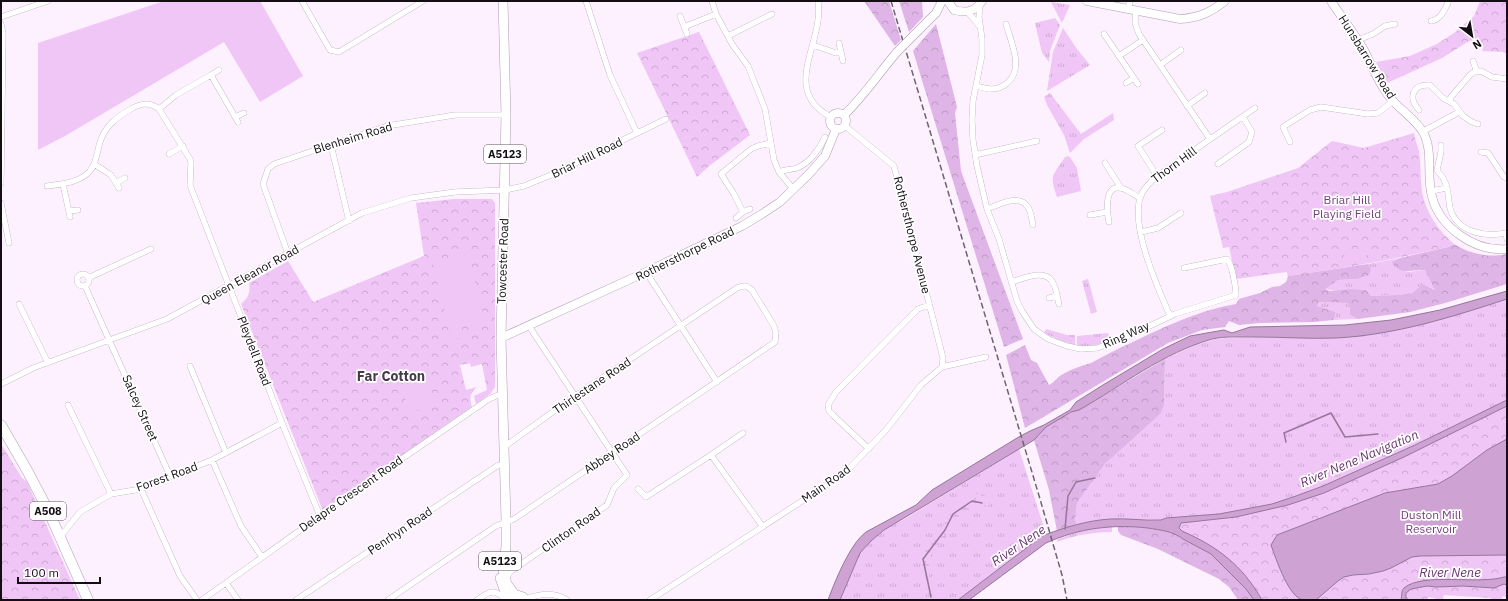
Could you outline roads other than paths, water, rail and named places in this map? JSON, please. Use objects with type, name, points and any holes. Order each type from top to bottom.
[{"type":"highway","name":"A508","points":[[1,425],[28,472],[60,537],[88,600]]},
{"type":"main road","name":"Towcester Road","points":[[503,1],[506,115],[501,338],[506,521],[506,547],[503,570],[509,599]]},
{"type":"main road","name":"Towcester Road","points":[[506,521],[501,546],[499,570],[502,586],[509,599]]},
{"type":"main road","points":[[509,599],[520,595],[525,599]]},
{"type":"street","points":[[1,17],[48,1]]},
{"type":"street","points":[[302,1],[330,50],[339,52],[423,1]]},
{"type":"street","points":[[586,1],[610,75],[637,133]]},
{"type":"street","points":[[712,1],[716,14],[732,44],[748,66],[765,109],[774,160],[779,172],[794,190]]},
{"type":"street","points":[[818,1],[818,27],[806,71],[805,83],[813,103],[831,117]]},
{"type":"street","points":[[844,115],[860,100],[872,82],[897,52],[936,13],[942,1]]},
{"type":"street","points":[[948,1],[954,10]]},
{"type":"street","points":[[1087,1],[1131,7],[1171,18],[1190,19],[1204,15],[1225,1]]},
{"type":"street","name":"Hunsbarrow Road","points":[[1331,1],[1358,40],[1383,87],[1393,101],[1411,118],[1422,132],[1428,147],[1431,191],[1434,204],[1441,216],[1456,233],[1468,240],[1487,248],[1507,249]]},
{"type":"street","points":[[1431,21],[1436,20],[1440,16],[1447,2]]},
{"type":"street","points":[[936,13],[948,10],[967,12],[977,8],[981,3]]},
{"type":"street","name":"Ring Way","points":[[981,3],[979,17],[982,39],[982,56],[973,101],[972,120],[975,155],[987,209],[998,237],[1011,282],[1022,311],[1034,329],[1048,339],[1067,346],[1089,349],[1109,344],[1170,316],[1236,295],[1227,251]]},
{"type":"street","points":[[1131,7],[1135,23],[1143,40],[1210,139]]},
{"type":"street","points":[[967,12],[980,28]]},
{"type":"street","points":[[684,27],[716,14]]},
{"type":"street","points":[[728,36],[772,14]]},
{"type":"street","points":[[680,16],[687,34]]},
{"type":"street","points":[[1,24],[3,33],[1,183]]},
{"type":"street","points":[[976,86],[992,89],[998,88],[1010,80],[1015,72],[1016,59],[1006,24]]},
{"type":"street","points":[[1358,40],[1373,34],[1385,26],[1395,24]]},
{"type":"street","points":[[1104,34],[1138,84]]},
{"type":"street","points":[[1102,44],[1108,40]]},
{"type":"street","points":[[1119,56],[1143,40]]},
{"type":"street","points":[[839,43],[843,61]]},
{"type":"street","points":[[813,45],[836,53],[841,52]]},
{"type":"street","points":[[1160,65],[1181,50]]},
{"type":"street","points":[[1473,61],[1477,72]]},
{"type":"street","points":[[160,109],[167,101],[176,95],[219,70]]},
{"type":"street","points":[[1450,101],[1451,97],[1470,75],[1477,72],[1481,71],[1492,77],[1507,79]]},
{"type":"street","points":[[211,75],[237,120],[244,113]]},
{"type":"street","points":[[1126,83],[1134,78]]},
{"type":"street","points":[[1419,110],[1414,105],[1412,96],[1420,86],[1430,85],[1443,98],[1450,101],[1468,120],[1478,124]]},
{"type":"street","points":[[1187,106],[1205,93]]},
{"type":"street","points":[[1290,142],[1283,127],[1310,110],[1321,107],[1368,114],[1378,113],[1393,101]]},
{"type":"street","points":[[47,186],[77,180],[89,171],[94,164],[100,141],[109,125],[114,120],[138,105],[149,104],[160,109],[183,146],[169,154]]},
{"type":"street","name":"Thorn Hill","points":[[1140,198],[1148,185],[1157,176],[1255,108]]},
{"type":"street","points":[[839,112],[844,115],[847,120],[846,126],[836,129],[831,124],[831,117],[839,112]]},
{"type":"street","points":[[1422,132],[1459,112]]},
{"type":"street","name":"Blenheim Road","points":[[288,254],[263,184],[268,169],[274,164],[387,126],[455,115],[506,115]]},
{"type":"street","points":[[1218,164],[1249,142],[1252,136],[1251,129],[1243,117]]},
{"type":"street","name":"Briar Hill Road","points":[[505,190],[537,182],[666,120]]},
{"type":"street","name":"Rothersthorpe Avenue","points":[[846,126],[894,166],[943,358],[942,367]]},
{"type":"street","name":"Rothersthorpe Road","points":[[501,338],[646,272],[742,226],[780,202],[794,190],[825,156],[836,129]]},
{"type":"street","points":[[1157,176],[1138,146],[1162,130]]},
{"type":"street","points":[[975,155],[1034,142],[1029,135]]},
{"type":"street","points":[[779,172],[785,169],[798,168],[810,159],[820,147],[825,137]]},
{"type":"street","points":[[743,212],[734,194],[721,174],[750,149],[771,143]]},
{"type":"street","points":[[331,145],[349,221]]},
{"type":"street","points":[[1441,145],[1437,170],[1443,178],[1447,188],[1450,209],[1455,219],[1468,230],[1481,235],[1506,235]]},
{"type":"street","name":"Pleydell Road","points":[[183,146],[191,163],[190,185],[282,424],[320,516]]},
{"type":"street","points":[[1481,152],[1488,153],[1504,177],[1507,178]]},
{"type":"street","points":[[94,164],[111,175],[117,185],[125,178]]},
{"type":"street","points":[[1114,164],[1107,166],[1121,188],[1140,198],[1138,215],[1150,268],[1170,316]]},
{"type":"street","points":[[63,184],[70,214],[78,210]]},
{"type":"street","points":[[1109,222],[1107,212],[1109,196],[1117,188],[1121,188]]},
{"type":"street","points":[[1431,191],[1447,188]]},
{"type":"street","name":"Queen Eleanor Road","points":[[1,384],[34,368],[167,319],[229,287],[362,214],[411,198],[454,192],[505,190]]},
{"type":"street","points":[[987,209],[1011,201],[1021,201],[1029,208],[1033,225]]},
{"type":"street","points":[[1,203],[9,243]]},
{"type":"street","points":[[736,218],[743,212],[750,209]]},
{"type":"street","points":[[1090,215],[1107,212]]},
{"type":"street","points":[[1141,232],[1158,228],[1181,213]]},
{"type":"street","points":[[88,278],[151,249]]},
{"type":"street","points":[[1184,268],[1223,259],[1229,260]]},
{"type":"street","points":[[646,272],[717,382]]},
{"type":"street","points":[[83,274],[88,278],[89,282],[85,286],[78,285],[76,281],[77,277],[83,274]]},
{"type":"street","points":[[1011,282],[1032,275],[1043,275],[1052,281],[1059,304]]},
{"type":"street","name":"Thirlestane Road","points":[[504,447],[575,396],[737,288],[743,285],[747,286],[752,290],[774,326],[776,333],[775,342],[717,382]]},
{"type":"street","name":"Salcey Street","points":[[85,286],[170,476]]},
{"type":"street","points":[[1049,298],[1057,296]]},
{"type":"street","points":[[19,304],[48,363]]},
{"type":"street","points":[[869,449],[833,415],[828,405],[836,392],[918,309],[929,305]]},
{"type":"street","points":[[529,326],[612,453]]},
{"type":"street","name":"Main Road","points":[[650,600],[845,473],[886,430],[930,375],[942,367],[986,358]]},
{"type":"street","points":[[190,366],[226,453]]},
{"type":"street","name":"Abbey Road","points":[[388,600],[496,526],[514,519],[717,382]]},
{"type":"street","name":"Delapre Crescent Road","points":[[202,600],[489,399],[503,393]]},
{"type":"street","points":[[68,405],[110,494]]},
{"type":"street","name":"Forest Road","points":[[60,537],[80,512],[110,494],[141,489],[212,460],[282,424]]},
{"type":"street","points":[[638,489],[646,496],[743,433]]},
{"type":"street","name":"Clinton Road","points":[[505,578],[511,571],[607,505],[614,488],[627,474],[612,453]]},
{"type":"street","points":[[711,455],[763,527]]},
{"type":"street","points":[[212,460],[241,526],[262,557]]},
{"type":"street","name":"Penrhyn Road","points":[[296,600],[497,466],[504,464]]},
{"type":"street","points":[[141,489],[180,576],[197,600]]},
{"type":"street","points":[[226,583],[238,600]]},
{"type":"street","points":[[477,600],[493,591],[509,599]]},
{"type":"street","points":[[525,599],[544,594],[555,594],[567,600]]},
{"type":"waterway","points":[[1286,442],[1284,433],[1331,413],[1345,437],[1378,434]]},
{"type":"waterway","points":[[1065,529],[1068,496],[1076,482],[1095,478]]},
{"type":"waterway","points":[[931,597],[923,559],[945,530],[953,514],[972,501],[982,503]]},
{"type":"railway","points":[[891,1],[1040,499],[1062,575],[1067,600]]},
{"type":"district","name":"Far Cotton","points":[[391,376]]},
{"type":"park label","name":"Briar Hill Playing Field","points":[[1347,207]]},
{"type":"park label","name":"Duston Mill Reservoir","points":[[1431,522]]},
{"type":"water label","name":"River Nene Navigation","points":[[1359,458]]},
{"type":"water label","name":"River Nene","points":[[1018,545]]},
{"type":"water label","name":"River Nene","points":[[1450,572]]}]
